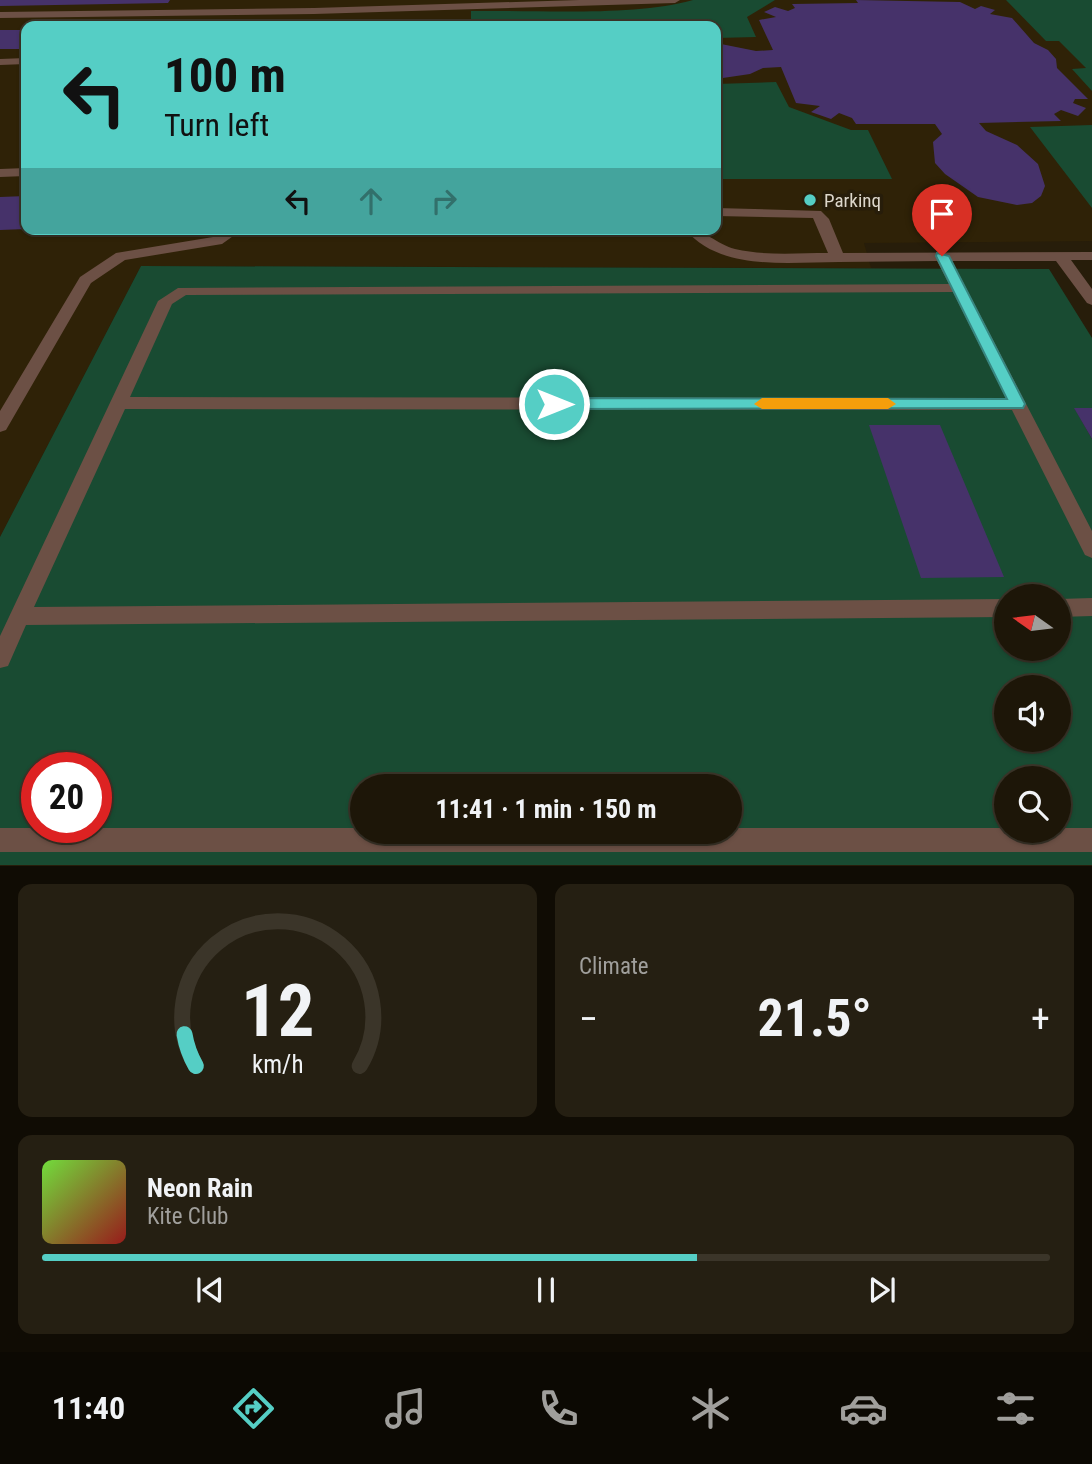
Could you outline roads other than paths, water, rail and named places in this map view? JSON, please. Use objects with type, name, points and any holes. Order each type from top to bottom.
[{"type":"lane","points":[[0,15],[314,11],[675,0]]},
{"type":"lane","points":[[311,21],[314,11]]},
{"type":"lane","points":[[197,21],[201,13]]},
{"type":"lane","points":[[0,62],[21,61]]},
{"type":"lane","points":[[0,173],[21,172]]},
{"type":"lane","points":[[721,212],[816,214],[822,219],[837,257]]},
{"type":"lane","points":[[0,426],[85,280],[121,256],[217,241],[226,235]]},
{"type":"lane","points":[[698,235],[710,246],[733,254],[765,258],[1092,256]]},
{"type":"lane","points":[[942,256],[1092,550]]},
{"type":"lane","points":[[1060,256],[1092,300]]},
{"type":"lane","points":[[0,659],[166,301],[183,291],[957,288]]},
{"type":"lane","points":[[119,403],[1017,404]]},
{"type":"lane","points":[[1071,608],[1092,607]]},
{"type":"lane","points":[[20,616],[994,608]]},
{"type":"lane","points":[[0,841],[1092,840]]},
{"type":"place","name":"Parkinq","points":[[810,200]]}]
